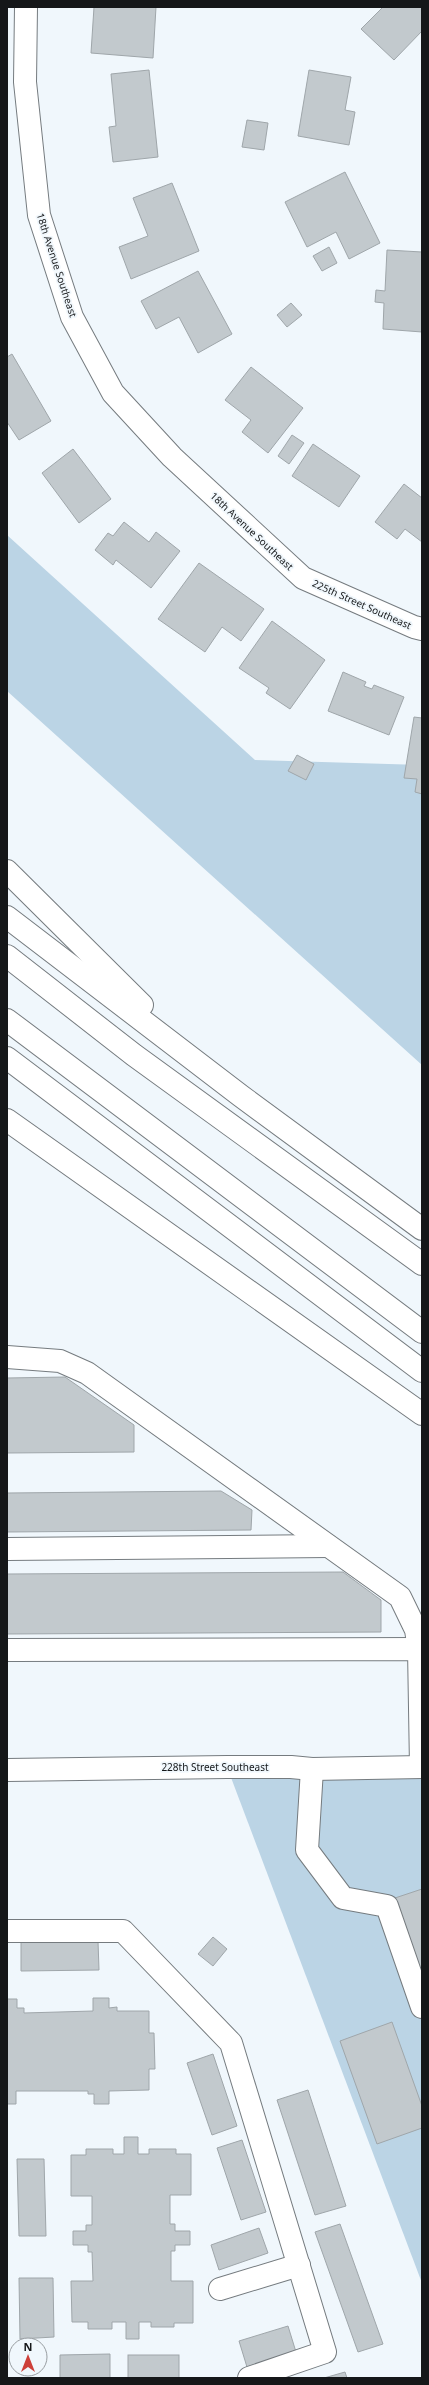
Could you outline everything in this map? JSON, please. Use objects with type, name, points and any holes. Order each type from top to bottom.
[{"type":"main road","name":"18th Avenue Southeast","points":[[26,7],[25,82],[39,215],[72,317],[114,393],[172,457],[303,578]]},
{"type":"main road","name":"225th Street Southeast","points":[[303,578],[414,627],[422,629]]},
{"type":"main road","points":[[7,871],[129,994],[241,1096]]},
{"type":"main road","points":[[7,917],[241,1096],[422,1229]]},
{"type":"main road","points":[[7,956],[134,1055],[422,1264]]},
{"type":"main road","points":[[7,1020],[422,1332]]},
{"type":"main road","points":[[7,1058],[422,1371]]},
{"type":"main road","points":[[7,1120],[422,1414]]},
{"type":"main road","points":[[7,1357],[60,1361],[87,1373],[400,1597],[416,1630],[419,1649],[422,1767]]},
{"type":"main road","points":[[7,1549],[328,1546]]},
{"type":"main road","points":[[7,1650],[419,1649]]},
{"type":"main road","name":"228th Street Southeast","points":[[7,1770],[291,1767],[312,1770],[422,1767]]},
{"type":"main road","points":[[312,1770],[307,1850],[343,1898],[387,1906],[422,2007]]},
{"type":"main road","points":[[7,1931],[123,1931],[231,2043],[325,2352],[249,2378]]},
{"type":"main road","points":[[220,2289],[299,2265]]},
{"type":"shaded area","points":[[7,535],[255,760],[422,765],[422,1065],[7,691]]},
{"type":"shaded area","points":[[227,1767],[422,1767],[422,2283]]},
{"type":"building","points":[[94,7],[156,7],[153,58],[91,53]]},
{"type":"building","points":[[383,7],[422,7],[422,31],[394,60],[361,29]]},
{"type":"building","points":[[149,70],[158,157],[113,162],[109,127],[116,126],[111,74]]},
{"type":"building","points":[[309,70],[351,77],[345,110],[355,112],[349,145],[298,136]]},
{"type":"building","points":[[247,120],[268,123],[264,150],[242,147]]},
{"type":"building","points":[[345,172],[380,243],[349,259],[336,232],[307,247],[285,202]]},
{"type":"building","points":[[172,183],[199,251],[131,279],[119,247],[148,236],[133,198]]},
{"type":"building","points":[[329,247],[337,263],[322,271],[313,256]]},
{"type":"building","points":[[387,250],[422,252],[422,332],[383,329],[384,303],[375,302],[376,290],[385,291]]},
{"type":"building","points":[[198,271],[232,334],[198,353],[179,317],[156,329],[141,301]]},
{"type":"building","points":[[291,303],[302,315],[287,327],[277,315]]},
{"type":"building","points":[[12,354],[51,421],[19,440],[7,422],[7,357]]},
{"type":"building","points":[[251,367],[303,408],[268,453],[242,432],[251,420],[225,400]]},
{"type":"building","points":[[292,435],[304,443],[289,464],[278,456]]},
{"type":"building","points":[[313,444],[360,476],[339,507],[292,476]]},
{"type":"building","points":[[73,449],[111,499],[79,523],[42,473]]},
{"type":"building","points":[[404,484],[422,498],[422,542],[405,529],[397,539],[375,522]]},
{"type":"building","points":[[124,522],[149,542],[156,532],[180,551],[151,588],[116,560],[113,565],[95,550],[108,533],[113,536]]},
{"type":"building","points":[[199,563],[264,609],[241,641],[222,627],[205,652],[158,619]]},
{"type":"building","points":[[272,621],[325,660],[290,709],[266,693],[269,688],[239,668]]},
{"type":"building","points":[[343,672],[366,682],[364,686],[372,689],[374,685],[404,697],[389,735],[328,711]]},
{"type":"building","points":[[414,717],[422,718],[422,794],[415,792],[417,779],[404,778]]},
{"type":"building","points":[[297,755],[314,764],[306,780],[288,771]]},
{"type":"building","points":[[65,1377],[134,1425],[134,1452],[7,1453],[7,1378]]},
{"type":"building","points":[[221,1491],[252,1510],[251,1530],[7,1532],[7,1493]]},
{"type":"building","points":[[343,1572],[381,1600],[381,1632],[7,1634],[7,1574]]},
{"type":"building","points":[[422,1889],[422,1975],[411,1953],[395,1898]]},
{"type":"building","points":[[213,1937],[227,1949],[213,1966],[198,1954]]},
{"type":"building","points":[[98,1941],[99,1970],[21,1971],[21,1942]]},
{"type":"building","points":[[93,1998],[109,1998],[109,2008],[117,2007],[117,2011],[149,2011],[149,2033],[154,2033],[155,2069],[149,2069],[149,2090],[109,2091],[109,2104],[94,2104],[94,2094],[88,2094],[88,2091],[16,2091],[16,2104],[7,2104],[7,1999],[17,1999],[17,2008],[24,2008],[24,2013],[93,2011]]},
{"type":"building","points":[[392,2022],[422,2106],[422,2128],[377,2144],[340,2041]]},
{"type":"building","points":[[213,2054],[237,2126],[212,2135],[187,2063]]},
{"type":"building","points":[[308,2090],[346,2206],[315,2215],[277,2100]]},
{"type":"building","points":[[124,2137],[138,2137],[138,2154],[149,2154],[149,2149],[176,2149],[176,2154],[191,2154],[191,2195],[170,2195],[170,2224],[175,2224],[175,2231],[190,2231],[190,2245],[175,2245],[175,2251],[171,2251],[171,2281],[193,2281],[193,2323],[174,2323],[174,2327],[151,2327],[151,2322],[139,2322],[139,2339],[126,2339],[126,2322],[112,2322],[112,2329],[88,2329],[88,2322],[72,2322],[71,2281],[93,2281],[92,2252],[88,2252],[88,2245],[73,2245],[73,2231],[86,2231],[86,2225],[92,2225],[92,2196],[71,2196],[71,2155],[86,2155],[86,2149],[113,2149],[113,2154],[124,2154]]},
{"type":"building","points":[[242,2140],[266,2212],[241,2220],[217,2148]]},
{"type":"building","points":[[17,2159],[44,2159],[46,2236],[19,2236]]},
{"type":"building","points":[[340,2224],[383,2344],[358,2352],[315,2232]]},
{"type":"building","points":[[259,2228],[268,2253],[219,2270],[211,2245]]},
{"type":"building","points":[[19,2278],[53,2278],[54,2337],[20,2337]]},
{"type":"building","points":[[288,2326],[296,2352],[247,2367],[239,2341]]},
{"type":"building","points":[[110,2354],[110,2378],[60,2378],[60,2355]]},
{"type":"building","points":[[128,2355],[179,2355],[179,2378],[128,2378]]},
{"type":"building","points":[[345,2372],[347,2378],[324,2378]]}]
